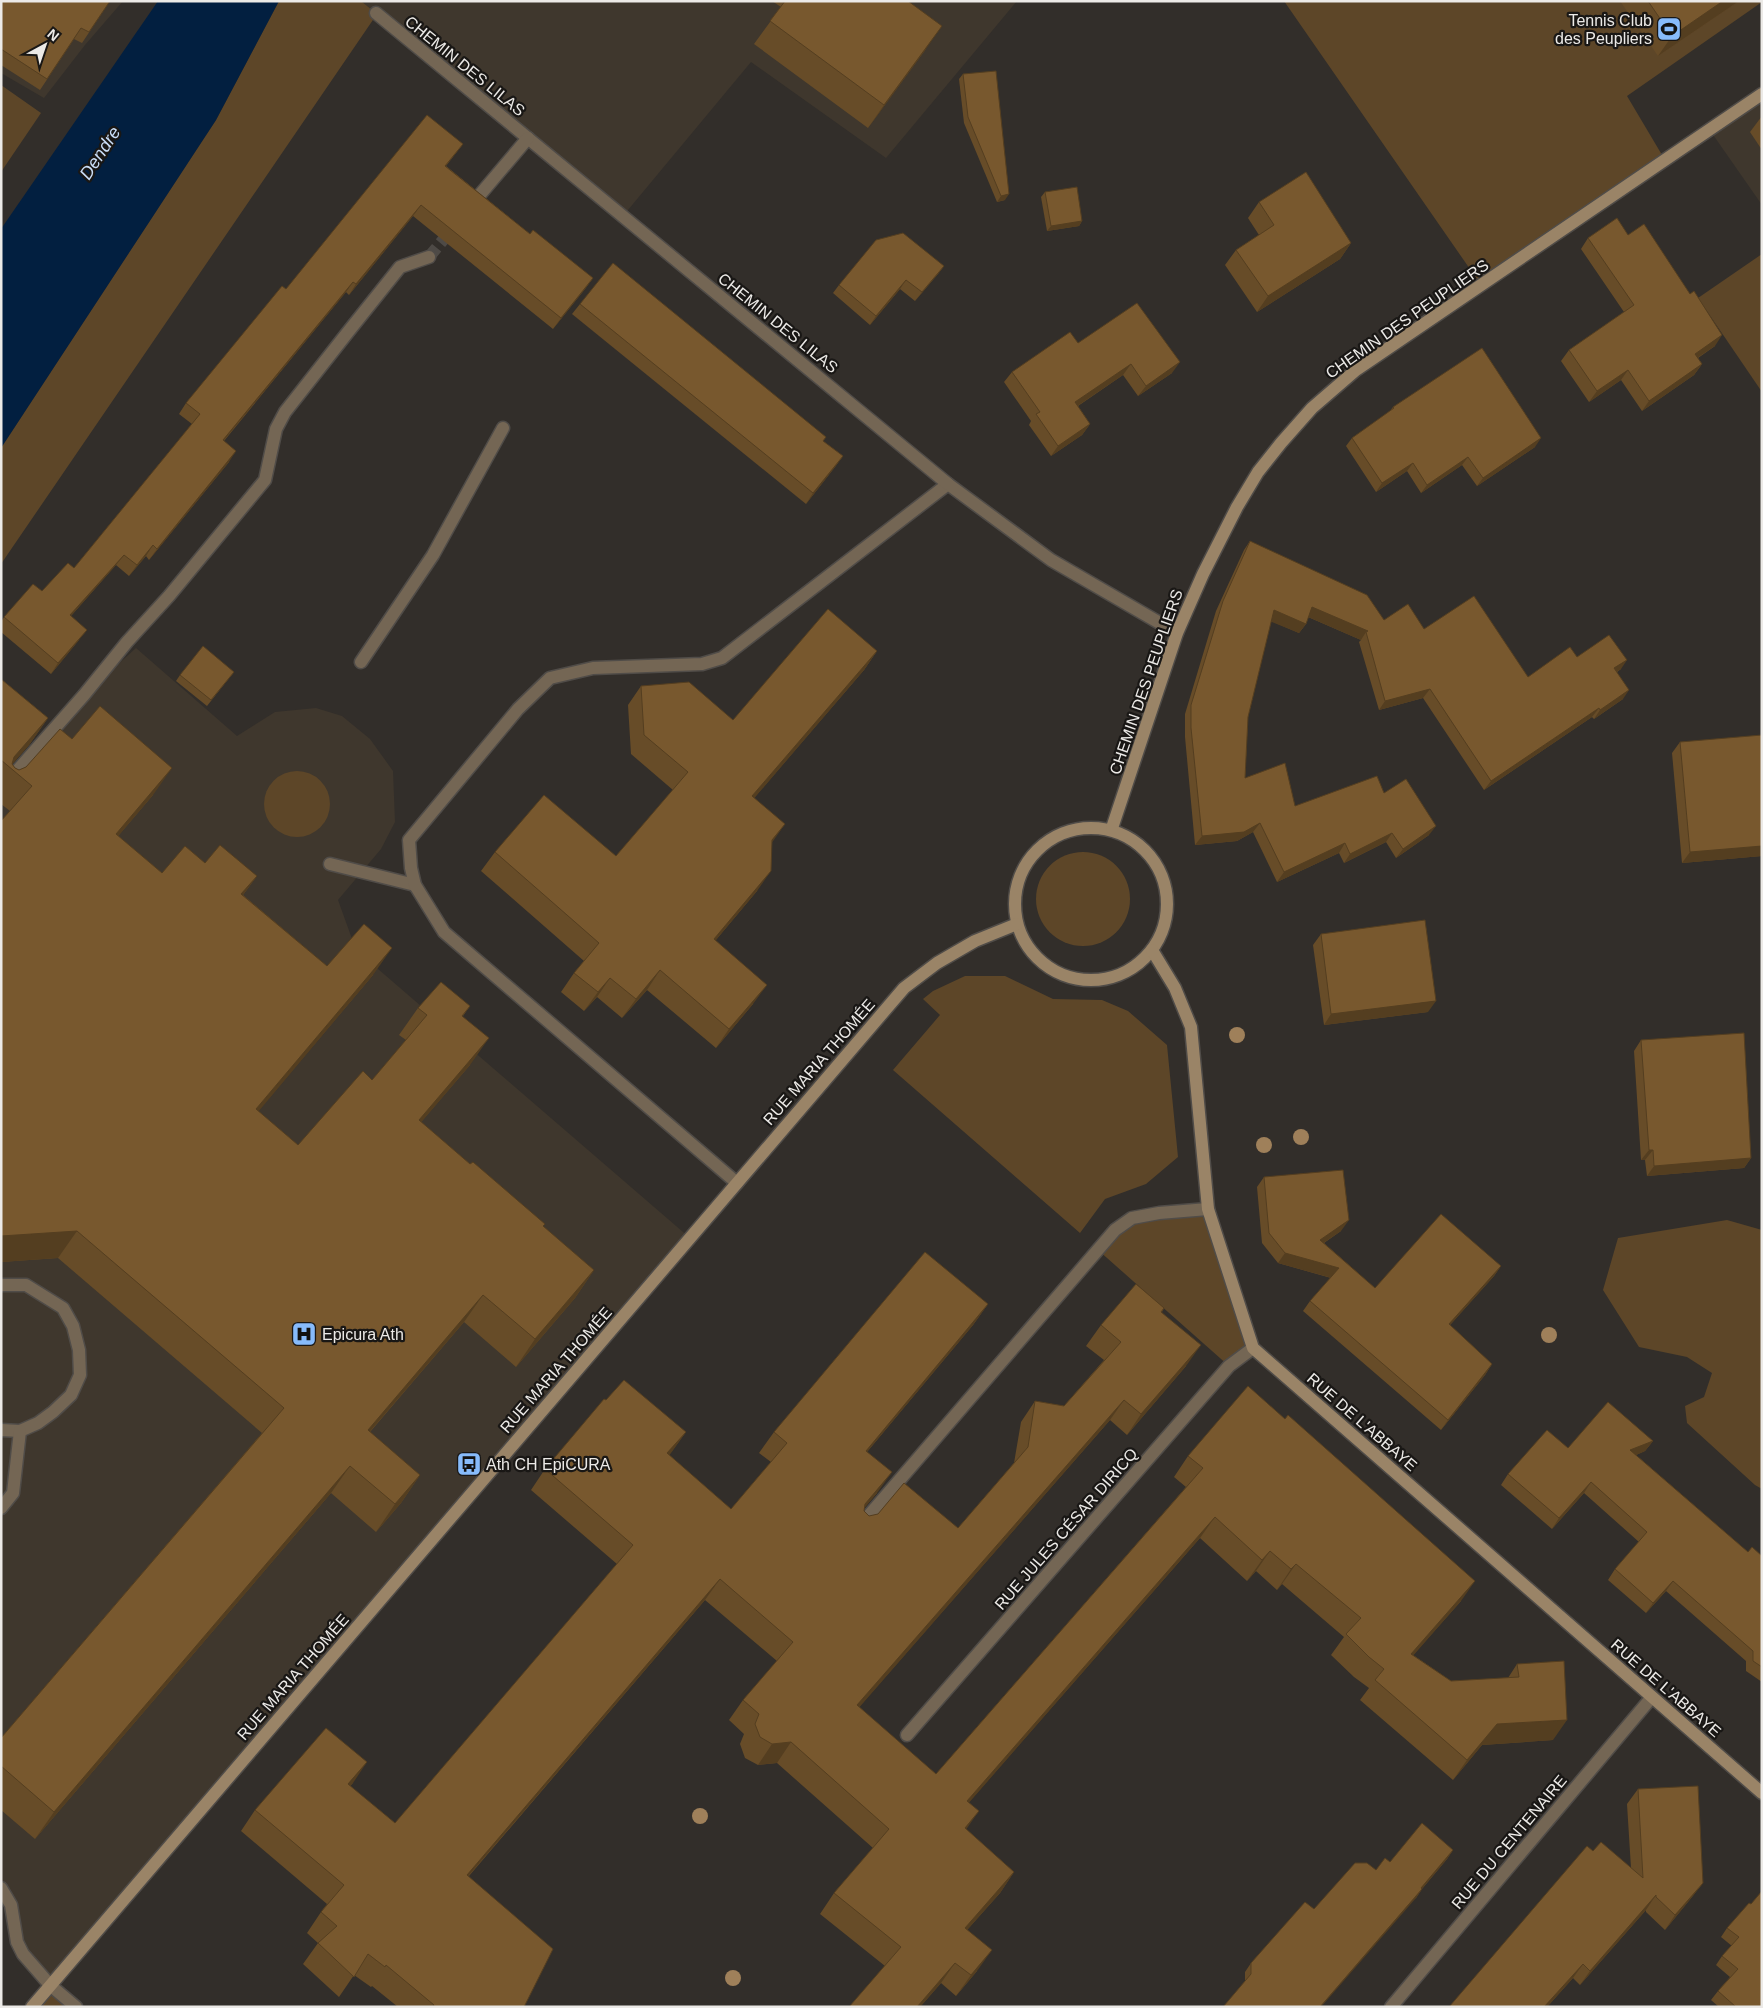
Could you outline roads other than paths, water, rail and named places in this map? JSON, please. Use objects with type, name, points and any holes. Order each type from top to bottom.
[{"type":"street","name":"CHEMIN DES LILAS","points":[[376,13],[948,484],[1051,560],[1177,634]]},
{"type":"street","name":"CHEMIN DES PEUPLIERS","points":[[1112,828],[1177,634],[1203,574],[1237,507],[1258,472],[1312,408],[1356,370],[1762,94]]},
{"type":"street","points":[[478,197],[528,138]]},
{"type":"street","points":[[1,789],[169,596],[265,480],[276,429],[285,412],[348,332],[400,268],[429,257]]},
{"type":"street","points":[[361,662],[433,555],[503,428]]},
{"type":"street","points":[[737,1183],[444,932],[415,885],[411,868],[410,840],[518,710],[550,678],[593,668],[702,664],[722,658],[948,484]]},
{"type":"street","points":[[1092,826],[1112,828],[1132,838],[1143,848],[1162,875],[1168,901],[1164,927],[1152,950],[1134,967],[1113,978],[1089,981],[1065,976],[1044,964],[1027,947],[1016,924],[1014,900],[1020,874],[1033,853],[1053,837],[1077,828],[1092,826]]},
{"type":"street","points":[[330,864],[415,885]]},
{"type":"street","name":"RUE MARIA THOMÉE","points":[[32,2006],[904,988],[936,963],[975,942],[1016,924]]},
{"type":"street","points":[[1152,950],[1175,988],[1191,1027],[1208,1209],[1253,1348]]},
{"type":"street","points":[[857,1529],[1114,1230],[1132,1218],[1159,1213],[1208,1209]]},
{"type":"street","points":[[1,1285],[26,1286],[63,1308],[73,1326],[79,1350],[80,1375],[71,1394],[53,1412],[38,1423],[20,1431],[1,1430]]},
{"type":"street","name":"RUE DE L'ABBAYE","points":[[1253,1348],[1762,1793]]},
{"type":"street","name":"RUE JULES CÉSAR DIRICQ","points":[[907,1735],[1229,1366],[1253,1348]]},
{"type":"street","points":[[1,1508],[13,1493],[20,1431]]},
{"type":"street","name":"RUE DU CENTENAIRE","points":[[1391,2007],[1652,1697]]},
{"type":"street","points":[[1,1888],[11,1905],[17,1942],[23,1954],[50,1985],[76,2007]]},
{"type":"water","name":"Dendre","points":[[158,1],[279,1],[216,120],[1,448],[1,229]]},
{"type":"tunnel","points":[[429,257],[453,228]]},
{"type":"place","name":"Tennis Club des Peupliers","points":[[1669,29]]},
{"type":"place","name":"Epicura Ath","points":[[304,1334]]},
{"type":"place","name":"Ath CH EpiCURA","points":[[469,1464]]}]
